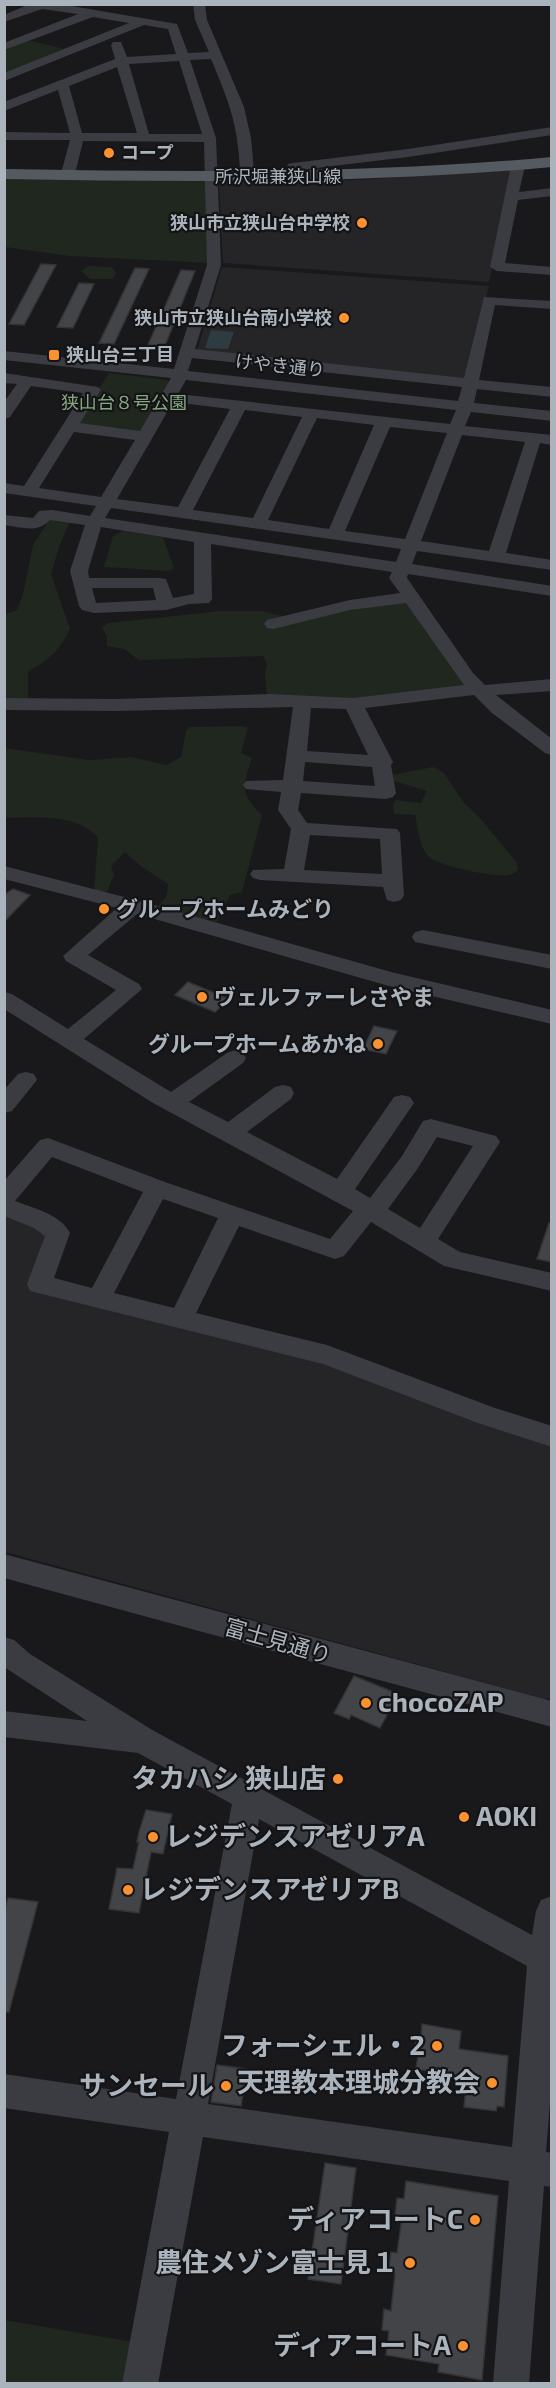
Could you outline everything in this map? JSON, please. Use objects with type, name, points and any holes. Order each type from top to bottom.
[{"type":"main road","name":"所沢堀兼狭山線","points":[[4,174],[210,173],[425,168],[552,156]]},
{"type":"main road","name":"所沢堀兼狭山線","points":[[4,169],[388,176],[552,162]]},
{"type":"street","points":[[4,48],[92,13],[105,4],[189,18],[214,55],[226,108],[245,138],[247,171]]},
{"type":"street","points":[[189,18],[199,4]]},
{"type":"street","points":[[4,19],[38,5],[173,26],[210,138],[214,265],[180,374],[94,521],[79,571],[88,606],[94,609],[166,605],[188,599],[203,599],[202,538]]},
{"type":"street","points":[[4,77],[142,21]]},
{"type":"street","points":[[30,38],[71,50]]},
{"type":"street","points":[[102,38],[117,42],[144,137]]},
{"type":"street","points":[[7,122],[63,84],[121,61],[214,55]]},
{"type":"street","points":[[63,84],[77,137],[69,170]]},
{"type":"street","points":[[201,109],[226,108]]},
{"type":"street","points":[[7,122],[77,137],[210,138]]},
{"type":"street","points":[[292,171],[293,166],[408,153],[552,130]]},
{"type":"street","points":[[518,165],[513,197],[496,267],[552,271]]},
{"type":"street","points":[[513,197],[552,192]]},
{"type":"street","points":[[549,743],[499,709],[466,677],[399,582],[465,406],[489,300],[552,304]]},
{"type":"street","points":[[187,353],[471,383],[551,388]]},
{"type":"street","name":"けやき通り","points":[[4,356],[552,416]]},
{"type":"street","points":[[4,378],[93,389],[29,491]]},
{"type":"street","points":[[4,414],[27,381]]},
{"type":"street","points":[[167,397],[552,440]]},
{"type":"street","points":[[183,513],[239,406]]},
{"type":"street","points":[[258,524],[312,413]]},
{"type":"street","points":[[335,534],[384,421]]},
{"type":"street","points":[[70,427],[144,436]]},
{"type":"street","points":[[496,557],[534,438]]},
{"type":"street","points":[[4,488],[552,565]]},
{"type":"street","points":[[4,520],[37,524],[45,515],[51,514],[366,562],[402,570],[552,591]]},
{"type":"street","points":[[82,583],[160,583],[166,605]]},
{"type":"street","points":[[273,624],[350,605],[410,597]]},
{"type":"street","points":[[4,704],[116,705],[302,701],[353,704],[480,690],[552,685]]},
{"type":"street","points":[[293,876],[301,830],[288,810],[297,756],[302,701]]},
{"type":"street","points":[[253,785],[387,793],[382,762],[353,704]]},
{"type":"street","points":[[297,756],[382,762]]},
{"type":"street","points":[[260,874],[394,888],[390,833],[301,830]]},
{"type":"street","points":[[8,877],[133,906],[389,979],[552,1017]]},
{"type":"street","points":[[69,1039],[131,989],[74,956],[133,906]]},
{"type":"street","points":[[423,937],[552,962]]},
{"type":"street","points":[[8,1008],[69,1039],[172,1103],[341,1192],[453,1260],[552,1282]]},
{"type":"street","points":[[172,1103],[235,1058]]},
{"type":"street","points":[[4,1105],[26,1080]]},
{"type":"street","points":[[229,1134],[283,1093]]},
{"type":"street","points":[[341,1192],[402,1103]]},
{"type":"street","points":[[4,1197],[48,1146],[157,1188],[335,1250],[372,1210],[410,1162],[431,1127],[488,1142],[424,1242]]},
{"type":"street","points":[[99,1298],[157,1188]]},
{"type":"street","points":[[4,1206],[44,1222],[58,1233],[39,1284],[327,1355],[487,1416],[552,1437]]},
{"type":"street","points":[[180,1318],[232,1215]]},
{"type":"street","name":"富士見通り","points":[[4,1566],[552,1714]]},
{"type":"street","points":[[4,1649],[20,1663],[143,1740],[544,1958]]},
{"type":"street","points":[[4,1724],[143,1740]]},
{"type":"street","points":[[140,2384],[248,1797]]},
{"type":"street","points":[[511,2384],[539,2169],[544,1958],[552,1911]]},
{"type":"street","points":[[4,2091],[539,2169]]},
{"type":"shaded area","name":"狭山市立狭山台中学校","points":[[515,171],[489,282],[223,263],[219,182],[222,181],[358,180]]},
{"type":"shaded area","name":"狭山市立狭山台南小学校","points":[[222,267],[489,286],[466,379],[197,350]]},
{"type":"shaded area","points":[[211,330],[234,332],[228,349],[205,348]]},
{"type":"shaded area","points":[[4,1212],[50,1234],[29,1287],[268,1345],[551,1442],[551,1698],[545,1699],[5,1552]]},
{"type":"green space","points":[[28,40],[64,49],[5,75],[5,49]]},
{"type":"green space","points":[[4,178],[204,180],[207,182],[210,263],[69,256],[5,247]]},
{"type":"green space","points":[[89,266],[112,267],[116,273],[113,279],[90,279],[81,271]]},
{"type":"green space","name":"狭山台８号公園","points":[[109,373],[167,380],[171,383],[141,431],[77,423]]},
{"type":"green space","points":[[50,519],[70,521],[51,574],[70,629],[53,654],[28,671],[28,701],[5,701],[5,614],[17,610],[23,594],[33,545]]},
{"type":"green space","points":[[123,531],[163,537],[174,568],[169,571],[104,567],[113,536]]},
{"type":"green space","points":[[406,601],[467,688],[348,700],[267,694],[265,676],[267,664],[263,656],[139,660],[124,649],[107,646],[107,636],[102,628],[108,623],[220,611],[263,611],[298,621],[352,608]]},
{"type":"green space","points":[[241,726],[248,728],[241,753],[252,758],[245,783],[246,795],[262,815],[242,892],[230,895],[217,922],[159,906],[167,895],[168,884],[142,867],[125,852],[111,866],[114,875],[107,892],[94,891],[98,838],[79,824],[54,819],[5,818],[4,748],[89,760],[131,757],[166,765],[181,757],[186,731],[190,727]]},
{"type":"green space","points":[[433,767],[444,773],[464,803],[480,818],[517,863],[518,870],[510,875],[493,875],[442,864],[428,856],[419,837],[415,815],[394,814],[393,804],[396,800],[421,803],[427,791],[394,781],[392,775]]},
{"type":"green space","points":[[4,2320],[139,2343],[130,2383],[5,2383]]},
{"type":"building","points":[[41,264],[56,265],[24,325],[9,324]]},
{"type":"building","points":[[135,268],[149,269],[114,344],[99,343]]},
{"type":"building","points":[[181,270],[195,271],[164,348],[147,347]]},
{"type":"building","points":[[79,283],[94,284],[73,328],[57,327]]},
{"type":"building","points":[[13,889],[30,895],[4,922],[4,895]]},
{"type":"building","name":"ヴェルファーレさやま","points":[[188,982],[229,999],[215,1012],[175,995]]},
{"type":"building","name":"グループホームあかね","points":[[374,1026],[397,1031],[386,1054],[363,1049]]},
{"type":"building","points":[[549,1223],[552,1223],[552,1262],[537,1259]]},
{"type":"building","name":"chocoZAP","points":[[354,1676],[398,1694],[380,1728],[351,1715],[349,1719],[334,1713]]},
{"type":"building","points":[[146,1810],[172,1814],[163,1854],[151,1852],[139,1913],[109,1909],[117,1868],[133,1869],[139,1832]]},
{"type":"building","points":[[8,1898],[38,1902],[9,2012],[4,2012],[4,1912]]},
{"type":"building","points":[[422,2024],[461,2031],[459,2049],[508,2056],[504,2107],[497,2106],[496,2111],[464,2107],[467,2077],[416,2069],[418,2055],[414,2054],[416,2038],[421,2039]]},
{"type":"building","name":"サンセール","points":[[217,2065],[247,2069],[241,2106],[211,2102]]},
{"type":"building","points":[[325,2163],[356,2168],[341,2284],[308,2279]]},
{"type":"building","points":[[406,2181],[498,2196],[482,2380],[438,2372],[439,2364],[386,2355],[389,2331],[382,2330],[384,2309],[391,2311],[395,2274],[388,2272],[391,2252],[397,2253],[402,2218],[395,2216],[397,2198],[404,2199]]},
{"type":"place","name":"コープ","points":[[109,153]]},
{"type":"place","name":"狭山市立狭山台中学校","points":[[362,223]]},
{"type":"place","name":"狭山市立狭山台南小学校","points":[[344,318]]},
{"type":"place","name":"狭山台三丁目","points":[[54,355]]},
{"type":"place","name":"グループホームみどり","points":[[104,909]]},
{"type":"place","name":"ヴェルファーレさやま","points":[[202,997]]},
{"type":"place","name":"グループホームあかね","points":[[378,1044]]},
{"type":"place","name":"chocoZAP","points":[[366,1703]]},
{"type":"place","name":"タカハシ 狭山店","points":[[338,1779]]},
{"type":"place","name":"AOKI","points":[[464,1817]]},
{"type":"place","name":"レジデンスアゼリアA","points":[[153,1837]]},
{"type":"place","name":"レジデンスアゼリアB","points":[[128,1890]]},
{"type":"place","name":"フォーシェル・2","points":[[437,2046]]},
{"type":"place","name":"天理教本理城分教会","points":[[492,2083]]},
{"type":"place","name":"サンセール","points":[[226,2086]]},
{"type":"place","name":"ディアコートC","points":[[475,2220]]},
{"type":"place","name":"農住メゾン富士見１","points":[[410,2263]]},
{"type":"place","name":"ディアコートA","points":[[463,2346]]}]
